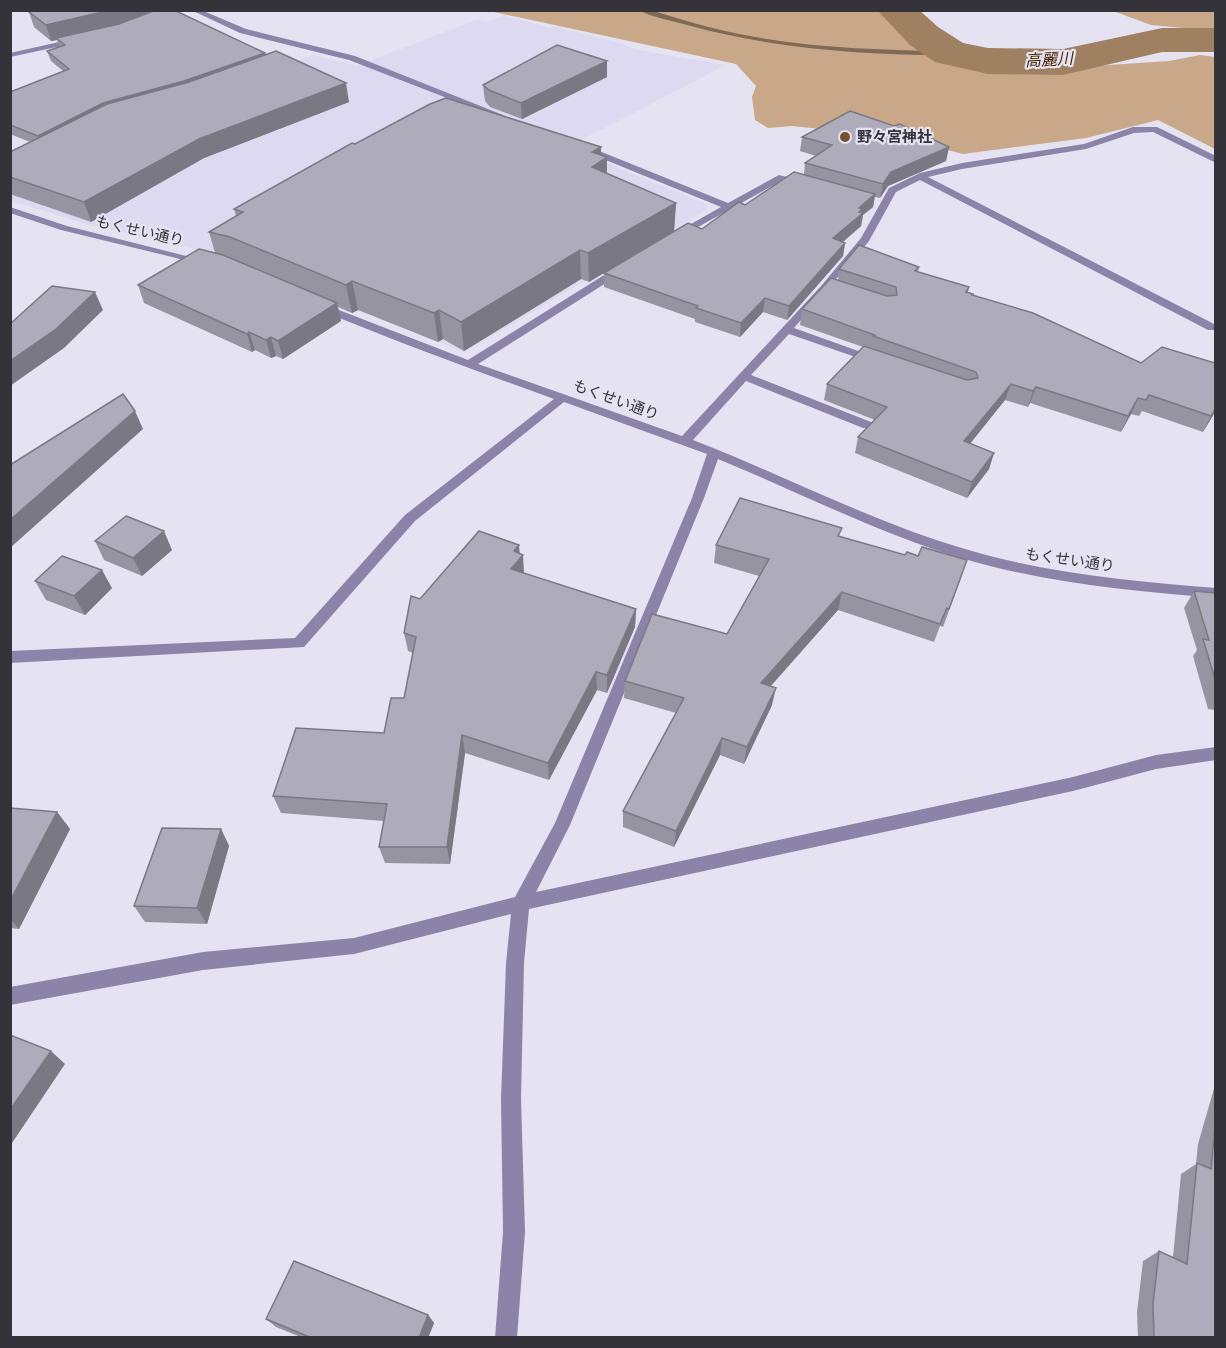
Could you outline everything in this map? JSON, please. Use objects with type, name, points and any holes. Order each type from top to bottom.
[{"type":"street","points":[[194,10],[243,31],[316,51],[352,58],[528,126]]},
{"type":"street","points":[[10,55],[88,38]]},
{"type":"street","points":[[306,55],[316,51]]},
{"type":"street","points":[[685,441],[788,330],[831,289],[865,239],[892,190],[920,176],[962,166],[1086,146],[1133,130],[1154,129],[1215,160]]},
{"type":"street","points":[[572,143],[728,207]]},
{"type":"street","points":[[920,176],[1212,328]]},
{"type":"street","points":[[670,240],[782,177],[816,186]]},
{"type":"street","points":[[872,202],[884,205]]},
{"type":"street","name":"もくせい通り","points":[[10,210],[63,228],[223,266]]},
{"type":"street","points":[[468,365],[631,263]]},
{"type":"street","name":"もくせい通り","points":[[308,301],[468,365],[714,452],[936,545],[1005,566],[1150,587],[1215,593]]},
{"type":"street","points":[[788,330],[889,365]]},
{"type":"street","points":[[745,377],[867,425]]},
{"type":"street","points":[[10,657],[299,643],[410,518],[563,397]]},
{"type":"street","points":[[506,1338],[514,1232],[511,1099],[515,963],[521,903],[562,825],[698,498],[714,452]]},
{"type":"street","points":[[10,996],[203,961],[354,946],[521,903],[1073,784],[1156,762],[1215,753]]},
{"type":"shaded area","points":[[489,11],[877,11],[889,17],[909,36],[954,58],[1019,70],[1169,61],[1200,55],[1215,57],[1215,149],[1158,120],[1086,138],[963,154],[936,147],[821,129],[792,126],[768,128],[755,120],[752,97],[756,86],[736,64]]},
{"type":"shaded area","points":[[1113,11],[1215,11],[1215,31],[1151,25]]},
{"type":"shaded area","points":[[504,15],[549,28],[555,27],[616,42],[638,50],[726,65],[568,147],[706,204],[706,210],[464,352],[232,258],[86,224],[11,201],[11,173],[193,97],[314,55],[357,66],[478,19],[487,22]]},
{"type":"building","points":[[34,10],[111,10],[46,25],[29,12]]},
{"type":"building","points":[[156,10],[174,10],[265,53],[184,81],[103,103],[38,136],[10,125],[10,92],[69,69],[47,51],[65,45],[56,38],[119,24]]},
{"type":"building","points":[[557,45],[607,61],[521,103],[489,90],[483,85]]},
{"type":"building","points":[[276,51],[346,83],[199,139],[84,202],[10,177],[10,152],[107,104],[189,82]]},
{"type":"building","points":[[446,98],[601,147],[592,152],[607,157],[592,167],[676,203],[588,253],[580,250],[461,322],[439,310],[434,313],[352,281],[346,285],[230,237],[209,232],[243,212],[234,209],[352,143],[355,144],[430,104]]},
{"type":"building","points":[[850,111],[894,126],[900,124],[949,147],[891,172],[883,184],[805,163],[832,145],[802,137]]},
{"type":"building","points":[[794,172],[875,194],[859,208],[862,209],[859,212],[863,213],[833,238],[845,243],[789,306],[765,298],[741,323],[604,273],[688,223],[702,229],[739,202],[745,205]]},
{"type":"building","points":[[859,245],[919,267],[915,271],[969,287],[966,292],[972,295],[1033,313],[1141,363],[1162,347],[1215,363],[1215,410],[1211,416],[1149,395],[1146,400],[1138,398],[1128,416],[1036,387],[1033,391],[1011,384],[964,441],[994,453],[972,482],[858,437],[887,407],[827,384],[864,346],[967,380],[978,378],[976,372],[802,309],[831,278],[887,296],[897,295],[896,287],[839,269]]},
{"type":"building","points":[[199,249],[223,255],[337,303],[278,341],[271,337],[266,340],[249,332],[247,334],[138,285]]},
{"type":"building","points":[[52,286],[95,292],[56,329],[10,361],[10,324]]},
{"type":"building","points":[[123,394],[135,411],[10,520],[10,465]]},
{"type":"building","points":[[740,498],[842,528],[838,536],[905,555],[907,552],[918,556],[922,547],[967,560],[949,609],[947,608],[940,624],[842,592],[761,683],[776,688],[747,747],[722,738],[676,831],[623,811],[684,698],[625,681],[652,614],[727,634],[769,559],[716,545]]},
{"type":"building","points":[[126,516],[164,531],[133,558],[95,541]]},
{"type":"building","points":[[479,531],[519,545],[514,551],[523,555],[511,569],[636,609],[607,675],[596,672],[548,763],[462,735],[447,847],[379,847],[387,804],[273,796],[296,728],[384,733],[391,698],[404,698],[416,637],[404,633],[411,596],[420,599]]},
{"type":"building","points":[[62,556],[102,570],[74,596],[35,581]]},
{"type":"building","points":[[1194,591],[1215,593],[1215,679],[1203,639],[1209,640]]},
{"type":"building","points":[[10,808],[57,812],[10,901]]},
{"type":"building","points":[[162,828],[221,829],[197,908],[134,906]]},
{"type":"building","points":[[10,1035],[51,1051],[10,1110]]},
{"type":"building","points":[[1215,1129],[1215,1338],[1154,1338],[1153,1304],[1159,1251],[1187,1264],[1197,1163],[1211,1169]]},
{"type":"building","points":[[294,1261],[428,1315],[419,1338],[312,1338],[266,1319]]},
{"type":"waterway","points":[[641,10],[727,33],[791,45],[870,51],[950,53]]},
{"type":"waterway","name":"高麗川","points":[[896,10],[924,36],[950,53],[988,61],[1063,62],[1162,40],[1216,40]]},
{"type":"place","name":"野々宮神社","points":[[845,137]]}]
